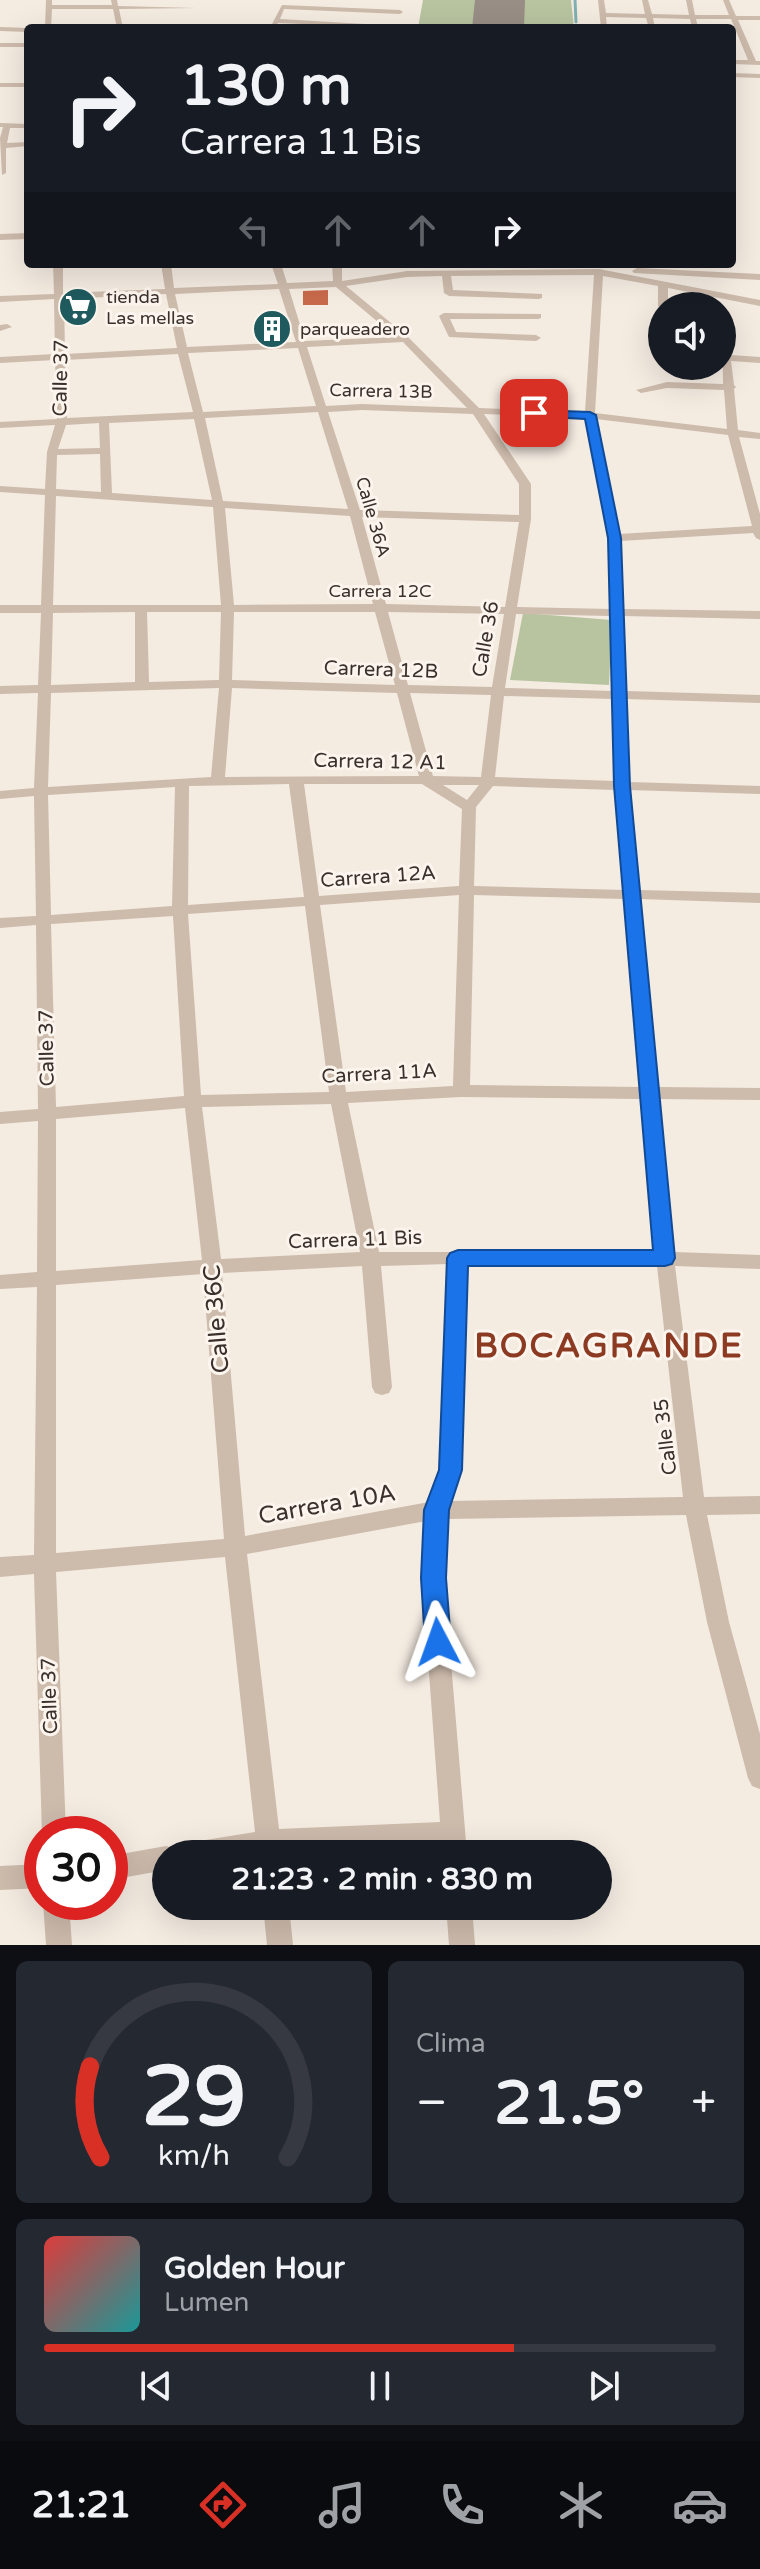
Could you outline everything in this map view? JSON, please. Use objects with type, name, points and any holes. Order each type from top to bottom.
[{"type":"street","points":[[397,24],[402,0]]},
{"type":"street","points":[[601,0],[604,24]]},
{"type":"street","points":[[645,0],[651,24]]},
{"type":"street","points":[[689,0],[694,24]]},
{"type":"street","points":[[726,0],[756,63],[736,62]]},
{"type":"street","points":[[48,24],[48,3],[193,8]]},
{"type":"street","points":[[114,3],[120,24]]},
{"type":"street","points":[[274,24],[282,7],[400,12]]},
{"type":"street","points":[[604,15],[760,18]]},
{"type":"street","points":[[0,29],[24,30]]},
{"type":"street","points":[[0,45],[24,45]]},
{"type":"street","points":[[736,75],[760,76]]},
{"type":"street","points":[[0,85],[24,85]]},
{"type":"street","points":[[2,173],[4,125],[24,126]]},
{"type":"street","points":[[1,146],[24,144]]},
{"type":"street","points":[[0,237],[24,236]]},
{"type":"street","name":"Calle 37","points":[[53,1816],[45,1565],[47,1114],[41,792],[52,452],[62,420],[58,268]]},
{"type":"street","points":[[167,268],[181,351],[200,415],[219,505],[229,609],[227,684],[218,781]]},
{"type":"street","name":"Calle 36A","points":[[277,268],[355,513],[427,781]]},
{"type":"street","points":[[337,268],[338,284]]},
{"type":"street","points":[[0,299],[338,284],[407,274],[672,271],[760,277]]},
{"type":"street","points":[[599,272],[663,283],[693,292]]},
{"type":"street","name":"Calle 35","points":[[599,272],[590,415],[614,538],[622,786],[665,1258],[695,1507],[718,1622],[760,1778]]},
{"type":"street","points":[[446,273],[449,293],[539,296]]},
{"type":"street","points":[[538,316],[444,316],[452,335],[536,342],[538,316],[539,296],[539,273]]},
{"type":"street","points":[[663,283],[663,292]]},
{"type":"street","name":"Calle 36","points":[[338,284],[405,339],[477,412],[525,484],[525,519],[487,784]]},
{"type":"street","points":[[736,301],[760,303]]},
{"type":"street","points":[[0,360],[405,339]]},
{"type":"street","points":[[736,361],[760,360]]},
{"type":"street","points":[[614,538],[759,531],[754,494],[733,433],[730,380]]},
{"type":"street","points":[[641,390],[667,385],[731,387]]},
{"type":"street","name":"Carrera 13B","points":[[0,425],[320,407],[590,415],[760,436]]},
{"type":"street","points":[[104,418],[107,497]]},
{"type":"street","points":[[52,452],[106,451]]},
{"type":"street","points":[[0,489],[355,513],[525,519]]},
{"type":"street","points":[[141,608],[142,687]]},
{"type":"street","name":"Carrera 12C","points":[[0,609],[379,608],[760,615]]},
{"type":"street","name":"Carrera 12B","points":[[0,690],[227,684],[760,699]]},
{"type":"street","points":[[296,780],[338,1098],[371,1259],[382,1387]]},
{"type":"street","name":"Carrera 12 A1","points":[[0,795],[218,781],[296,780],[760,790]]},
{"type":"street","points":[[427,781],[469,807]]},
{"type":"street","name":"Calle 36C","points":[[182,783],[180,908],[193,1101],[212,1266],[235,1547],[268,1840]]},
{"type":"street","points":[[461,1091],[469,807],[487,784]]},
{"type":"street","name":"Carrera 12A","points":[[0,923],[468,890],[760,898]]},
{"type":"street","name":"Carrera 11A","points":[[0,1118],[193,1101],[338,1098],[461,1091],[760,1094]]},
{"type":"street","points":[[454,1840],[433,1578],[437,1510],[451,1470],[458,1258]]},
{"type":"street","name":"Carrera 11 Bis","points":[[0,1282],[212,1266],[371,1259],[665,1258],[760,1262]]},
{"type":"street","name":"Carrera 10A","points":[[0,1567],[235,1547],[437,1510],[760,1505]]},
{"type":"street","points":[[128,1865],[152,1860]]},
{"type":"street","points":[[0,1878],[24,1877]]},
{"type":"street","points":[[57,1920],[59,1945]]},
{"type":"street","points":[[277,1920],[280,1945]]},
{"type":"street","points":[[460,1920],[462,1945]]},
{"type":"green space","points":[[423,0],[485,0],[483,24],[419,24]]},
{"type":"green space","points":[[518,0],[571,0],[574,24],[517,24]]},
{"type":"green space","points":[[523,613],[612,620],[609,685],[510,680]]},
{"type":"building","points":[[328,290],[328,305],[303,305],[303,291]]},
{"type":"waterway","points":[[575,0],[576,22]]},
{"type":"runway","points":[[498,24],[500,0]]},
{"type":"place","name":"tienda Las mellas","points":[[78,307]]},
{"type":"place","name":"parqueadero","points":[[272,329]]},
{"type":"district","name":"BOCAGRANDE","points":[[609,1345]]},
{"type":"route","points":[[438,1642],[433,1578],[437,1510],[451,1470],[458,1258],[665,1258],[622,786],[614,538],[590,415],[534,413]]}]
